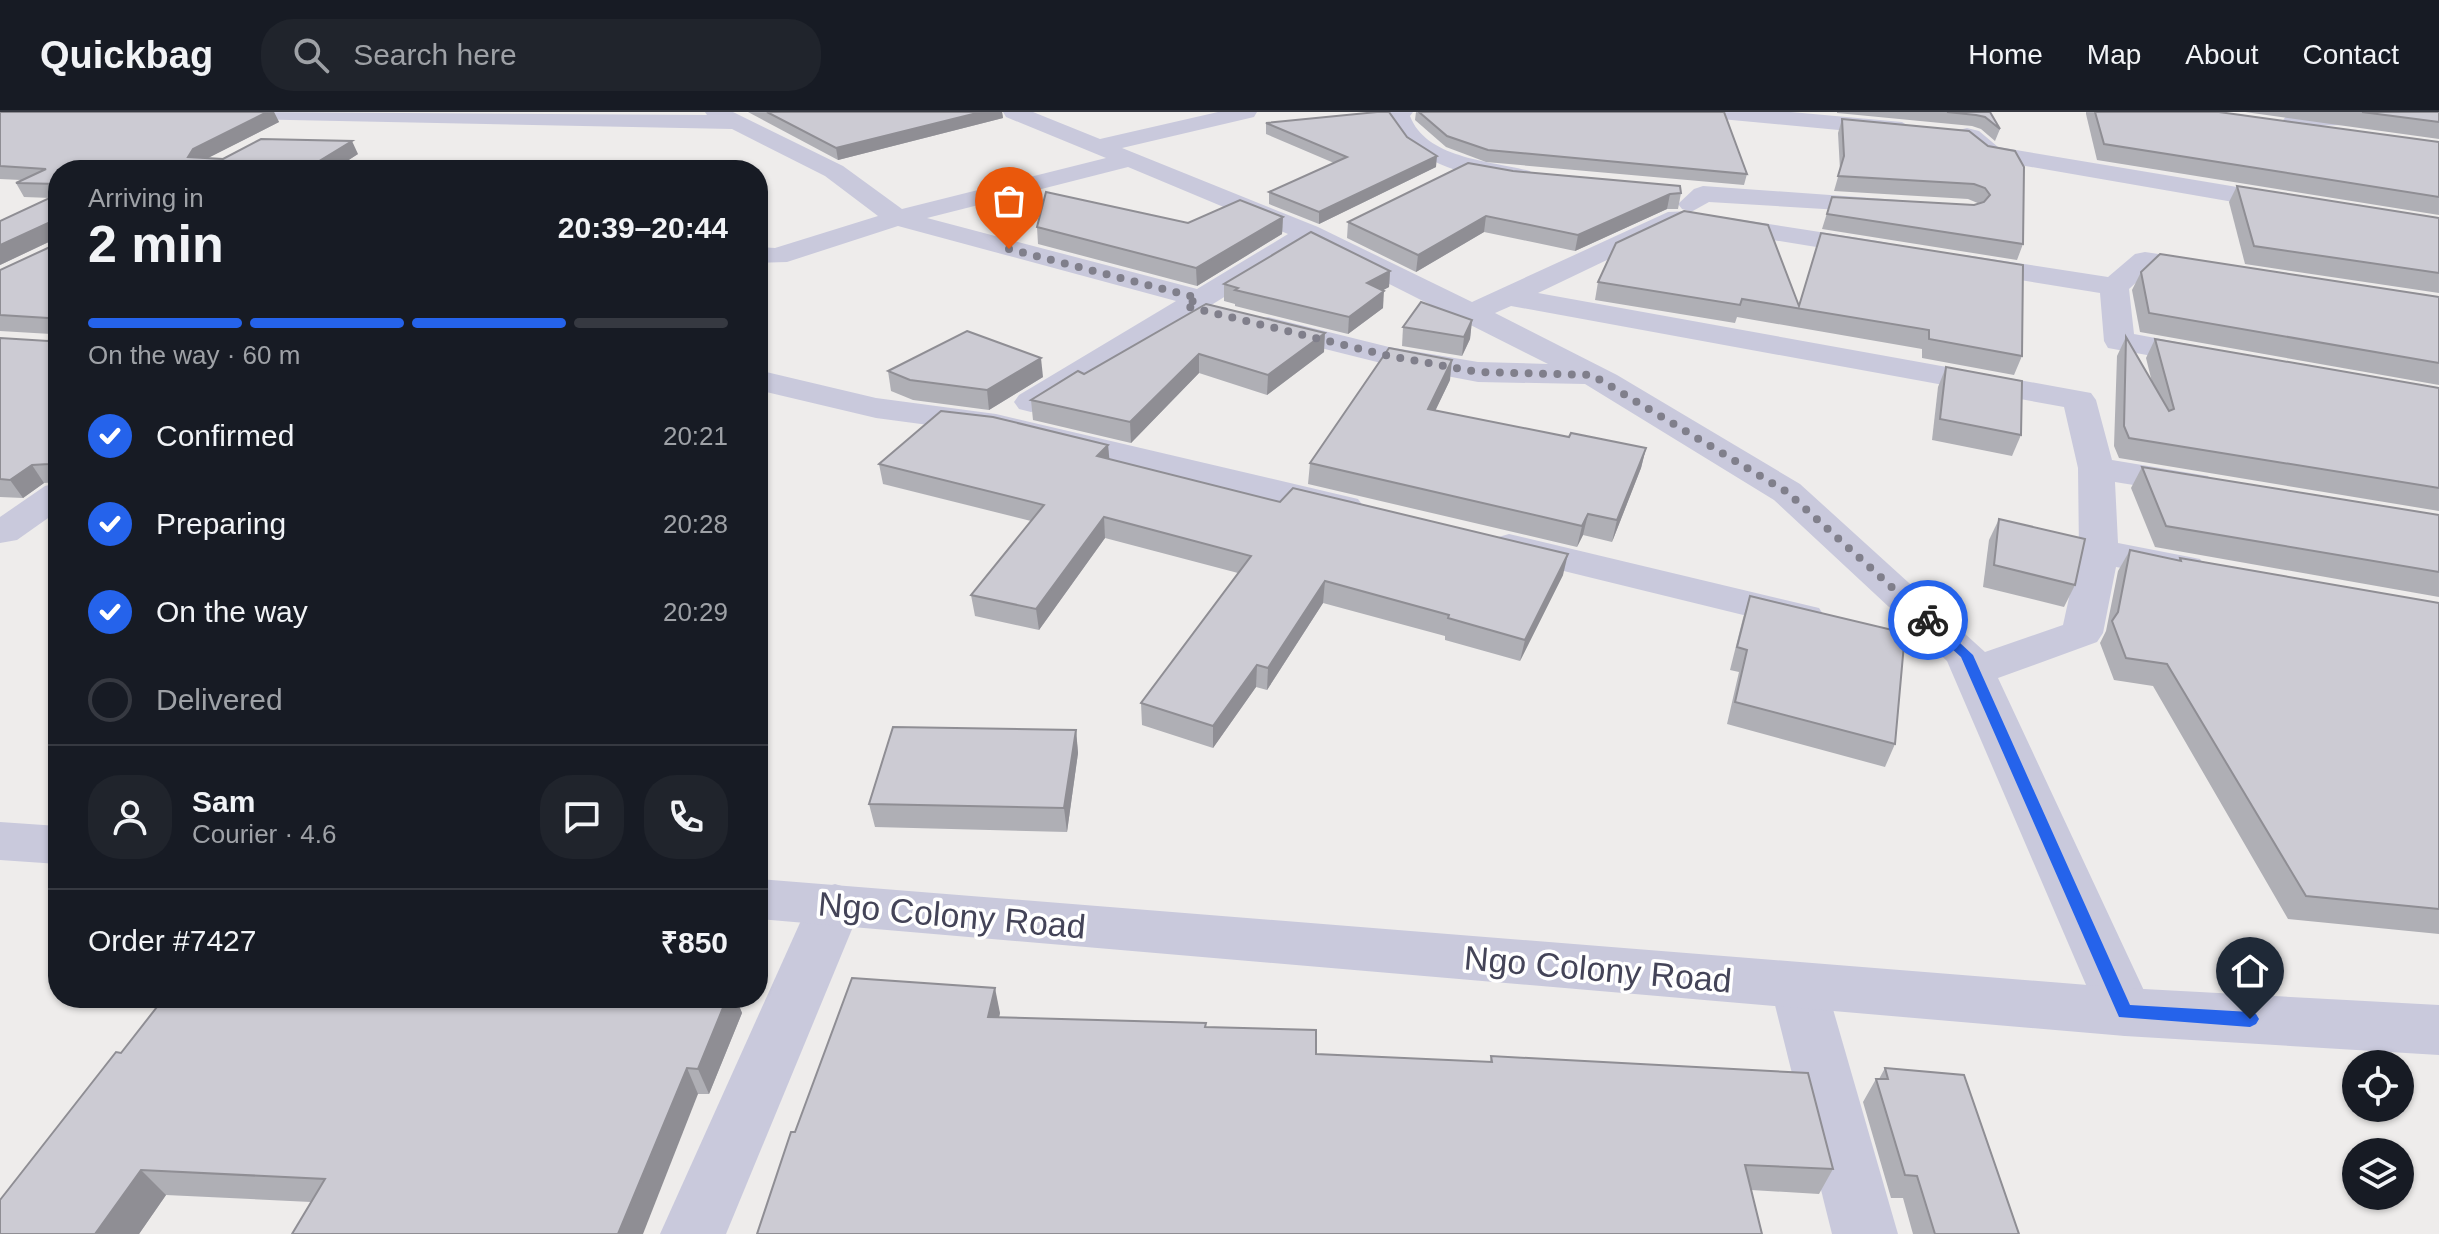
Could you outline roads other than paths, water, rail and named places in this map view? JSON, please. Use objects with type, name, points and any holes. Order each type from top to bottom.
[{"type":"street","points":[[247,112],[724,117],[834,171],[897,218],[1192,302],[1236,319],[1389,356],[1478,372],[1592,375]]},
{"type":"street","points":[[1014,112],[1324,232],[1592,375],[1787,492],[1970,663],[2125,1012]]},
{"type":"street","points":[[768,257],[1246,112]]},
{"type":"street","points":[[1402,112],[1398,112],[1399,121],[1409,133],[1447,160],[1464,166],[1537,178]]},
{"type":"street","points":[[1721,112],[1971,136],[1991,153],[2318,208]]},
{"type":"street","points":[[278,135],[320,113]]},
{"type":"street","points":[[2288,128],[2295,120],[2439,116]]},
{"type":"street","points":[[2260,124],[2379,141]]},
{"type":"street","points":[[1437,179],[1464,166]]},
{"type":"street","points":[[1472,313],[1675,204],[1703,194],[1921,207]]},
{"type":"street","points":[[1675,204],[1911,254]]},
{"type":"street","points":[[996,424],[1192,302],[1324,232]]},
{"type":"street","points":[[1942,259],[2114,287]]},
{"type":"street","points":[[2114,287],[2145,260],[2239,274]]},
{"type":"street","points":[[2114,287],[2119,341],[2241,363]]},
{"type":"street","points":[[1505,296],[2079,400],[2096,468],[2099,552],[2082,633],[1970,663],[1889,637]]},
{"type":"street","points":[[768,382],[876,408],[996,424],[1381,516]]},
{"type":"street","points":[[2096,468],[2221,489]]},
{"type":"street","points":[[1,532],[48,501]]},
{"type":"street","points":[[1,532],[48,534]]},
{"type":"street","points":[[1474,538],[1843,626]]},
{"type":"street","points":[[2099,552],[2223,574]]},
{"type":"street","points":[[0,841],[48,844]]},
{"type":"street","name":"Ngo Colony Road","points":[[768,900],[2125,1012],[2439,1030]]},
{"type":"street","points":[[693,1234],[835,905]]},
{"type":"street","points":[[1798,985],[1865,1234]]}]
